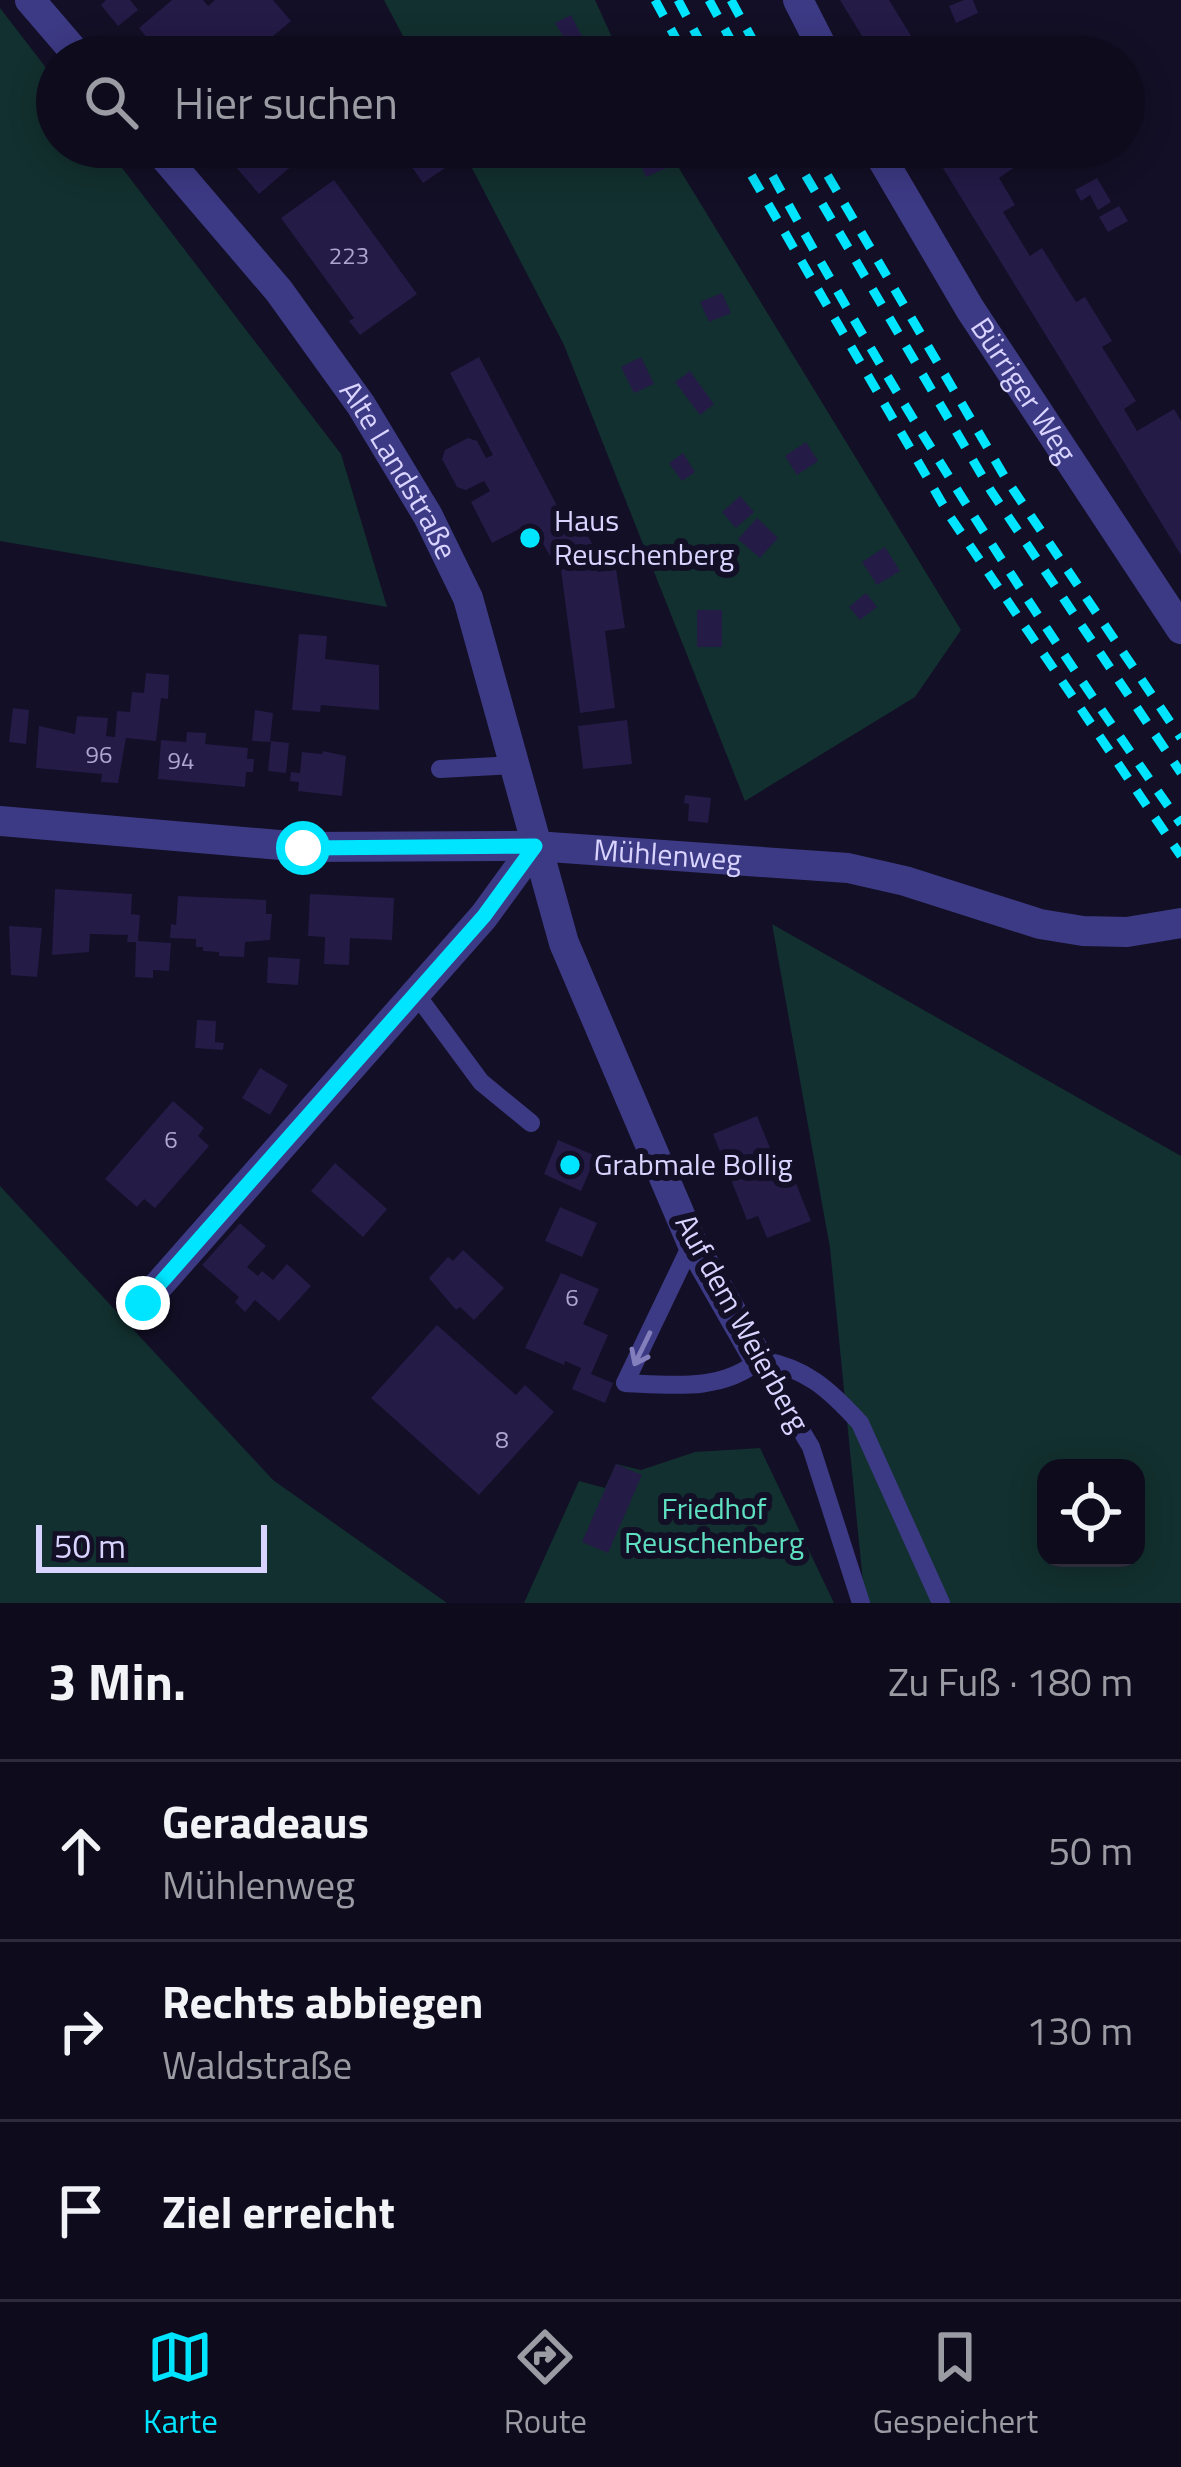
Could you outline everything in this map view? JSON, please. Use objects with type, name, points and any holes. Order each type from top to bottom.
[{"type":"street","points":[[30,0],[61,36]]},
{"type":"street","points":[[798,0],[816,36]]},
{"type":"street","name":"Alte Landstraße","points":[[174,168],[279,290],[361,405],[428,516],[468,598],[535,846]]},
{"type":"street","name":"Bürriger Weg","points":[[887,168],[970,309],[1181,629]]},
{"type":"street","name":"Mühlenweg","points":[[0,821],[303,848],[535,846],[848,868],[1040,924],[1126,932],[1181,923]]},
{"type":"street","points":[[143,1303],[484,916],[535,846]]},
{"type":"street","name":"Auf dem Weierberg","points":[[535,846],[564,944],[692,1243],[759,1360]]},
{"type":"lane","points":[[440,769],[513,765]]},
{"type":"lane","points":[[416,994],[481,1082],[531,1123]]},
{"type":"lane","points":[[692,1243],[625,1383],[689,1387],[744,1373],[759,1360],[792,1365],[860,1423],[940,1603]]},
{"type":"lane","name":"Auf dem Weierberg","points":[[759,1360],[811,1447],[862,1603]]},
{"type":"green space","points":[[384,0],[595,0],[611,36],[403,36]]},
{"type":"green space","points":[[0,8],[36,55],[36,168],[122,168],[341,454],[387,607],[0,541]]},
{"type":"green space","points":[[472,168],[679,168],[961,630],[915,697],[745,801],[564,345]]},
{"type":"green space","points":[[772,924],[1181,1156],[1181,1603],[865,1603],[830,1248]]},
{"type":"green space","points":[[0,1186],[273,1480],[447,1603],[0,1603]]},
{"type":"green space","name":"Friedhof Reuschenberg","points":[[760,1448],[834,1603],[524,1603],[579,1481],[605,1488],[616,1464],[641,1470],[695,1452]]},
{"type":"building","points":[[106,0],[130,0],[138,10],[118,26],[101,5]]},
{"type":"building","points":[[172,0],[203,0],[208,6],[215,0],[273,0],[291,21],[273,36],[146,36],[139,28]]},
{"type":"building","points":[[840,0],[889,0],[911,36],[862,36]]},
{"type":"building","points":[[973,0],[978,13],[956,23],[949,6]]},
{"type":"building","points":[[571,15],[582,36],[563,36],[555,23]]},
{"type":"building","points":[[237,168],[289,168],[259,194]]},
{"type":"building","points":[[412,168],[445,168],[423,183]]},
{"type":"building","points":[[642,168],[666,168],[646,177]]},
{"type":"building","points":[[943,168],[1014,168],[999,178],[1015,205],[1003,212],[1030,256],[1042,248],[1076,302],[1085,297],[1112,341],[1102,347],[1136,401],[1124,409],[1137,431],[1174,409],[1181,421],[1181,555]]},
{"type":"building","points":[[1097,178],[1111,202],[1098,210],[1090,195],[1081,201],[1075,190]]},
{"type":"building","points":[[334,180],[417,294],[360,335],[349,321],[354,318],[281,218]]},
{"type":"building","points":[[1119,206],[1128,221],[1108,232],[1099,217]]},
{"type":"building","points":[[722,293],[731,313],[709,322],[700,302]]},
{"type":"building","points":[[479,357],[564,519],[575,513],[594,547],[598,572],[616,569],[625,628],[605,631],[615,708],[580,713],[559,555],[550,556],[531,523],[492,543],[471,502],[490,491],[484,481],[466,490],[457,487],[442,459],[445,450],[468,438],[477,441],[486,458],[493,455],[450,373]]},
{"type":"building","points":[[641,357],[654,384],[634,393],[621,367]]},
{"type":"building","points":[[690,371],[714,404],[700,415],[675,382]]},
{"type":"building","points":[[806,442],[818,461],[797,475],[785,456]]},
{"type":"building","points":[[683,453],[695,472],[682,481],[669,463]]},
{"type":"building","points":[[740,496],[754,512],[736,528],[722,512]]},
{"type":"building","points":[[757,518],[778,538],[760,558],[738,539]]},
{"type":"building","points":[[885,547],[900,571],[877,585],[862,562]]},
{"type":"building","points":[[866,593],[877,607],[860,620],[849,607]]},
{"type":"building","points":[[697,610],[722,610],[722,647],[697,647]]},
{"type":"building","points":[[299,634],[327,636],[325,659],[379,665],[379,710],[321,705],[320,712],[292,710]]},
{"type":"building","points":[[146,673],[169,675],[168,699],[161,698],[156,741],[126,738],[118,783],[101,782],[102,774],[36,768],[39,726],[75,734],[77,716],[108,718],[106,736],[115,737],[117,711],[130,712],[132,692],[144,693]]},
{"type":"building","points":[[13,708],[29,710],[26,744],[9,742]]},
{"type":"building","points":[[255,710],[273,713],[270,742],[252,741]]},
{"type":"building","points":[[627,720],[632,764],[583,769],[578,726]]},
{"type":"building","points":[[187,732],[206,733],[205,744],[248,748],[247,759],[254,759],[253,772],[246,772],[245,787],[158,779],[161,740],[186,742]]},
{"type":"building","points":[[271,741],[289,743],[286,773],[268,771]]},
{"type":"building","points":[[302,752],[346,756],[342,796],[298,791],[299,782],[290,781],[291,772],[300,773]]},
{"type":"building","points":[[685,795],[711,798],[708,823],[688,821]]},
{"type":"building","points":[[55,889],[132,894],[131,914],[140,915],[138,941],[171,943],[169,971],[153,970],[153,978],[135,977],[136,942],[127,942],[128,935],[90,934],[89,952],[52,955]]},
{"type":"building","points":[[310,894],[394,898],[392,940],[350,938],[349,965],[324,964],[325,937],[308,936]]},
{"type":"building","points":[[178,896],[266,900],[266,914],[272,914],[270,940],[245,942],[244,957],[203,951],[196,947],[196,939],[170,938]]},
{"type":"building","points":[[9,926],[42,928],[37,977],[11,975]]},
{"type":"building","points":[[268,957],[300,959],[298,985],[267,983]]},
{"type":"building","points":[[197,1020],[216,1021],[215,1042],[224,1043],[223,1050],[195,1048]]},
{"type":"building","points":[[260,1068],[288,1085],[270,1115],[242,1098]]},
{"type":"building","points":[[173,1101],[204,1128],[198,1136],[209,1146],[155,1208],[144,1199],[137,1207],[105,1179]]},
{"type":"building","points":[[757,1116],[779,1170],[789,1166],[811,1221],[767,1238],[758,1216],[747,1220],[713,1134]]},
{"type":"building","name":"Grabmale Bollig","points":[[558,1140],[596,1156],[581,1191],[544,1174]]},
{"type":"building","points":[[335,1163],[387,1209],[363,1237],[311,1191]]},
{"type":"building","points":[[560,1207],[597,1223],[582,1257],[545,1241]]},
{"type":"building","points":[[240,1223],[266,1246],[247,1267],[273,1280],[287,1264],[311,1286],[279,1321],[255,1300],[245,1312],[235,1302],[239,1297],[202,1265]]},
{"type":"building","points":[[463,1250],[504,1288],[474,1320],[460,1307],[456,1310],[429,1278],[448,1257],[453,1261]]},
{"type":"building","points":[[561,1273],[599,1289],[583,1324],[608,1335],[591,1374],[613,1383],[605,1403],[572,1389],[581,1368],[525,1348]]},
{"type":"building","points":[[437,1325],[516,1395],[525,1385],[554,1412],[479,1495],[371,1398]]},
{"type":"building","points":[[616,1464],[642,1475],[608,1553],[582,1542]]},
{"type":"railway","points":[[655,0],[675,36]]},
{"type":"railway","points":[[678,0],[697,36]]},
{"type":"railway","points":[[709,0],[729,36]]},
{"type":"railway","points":[[731,0],[751,36]]},
{"type":"railway","points":[[747,168],[949,515],[1181,856]]},
{"type":"railway","points":[[769,168],[958,492],[1181,824]]},
{"type":"railway","points":[[801,168],[991,491],[1181,773]]},
{"type":"railway","points":[[823,168],[1006,479],[1181,738]]},
{"type":"place","name":"Haus Reuschenberg","points":[[530,538]]},
{"type":"place","name":"Grabmale Bollig","points":[[570,1165]]},
{"type":"route","points":[[143,1303],[484,916],[535,846],[303,848]]}]
